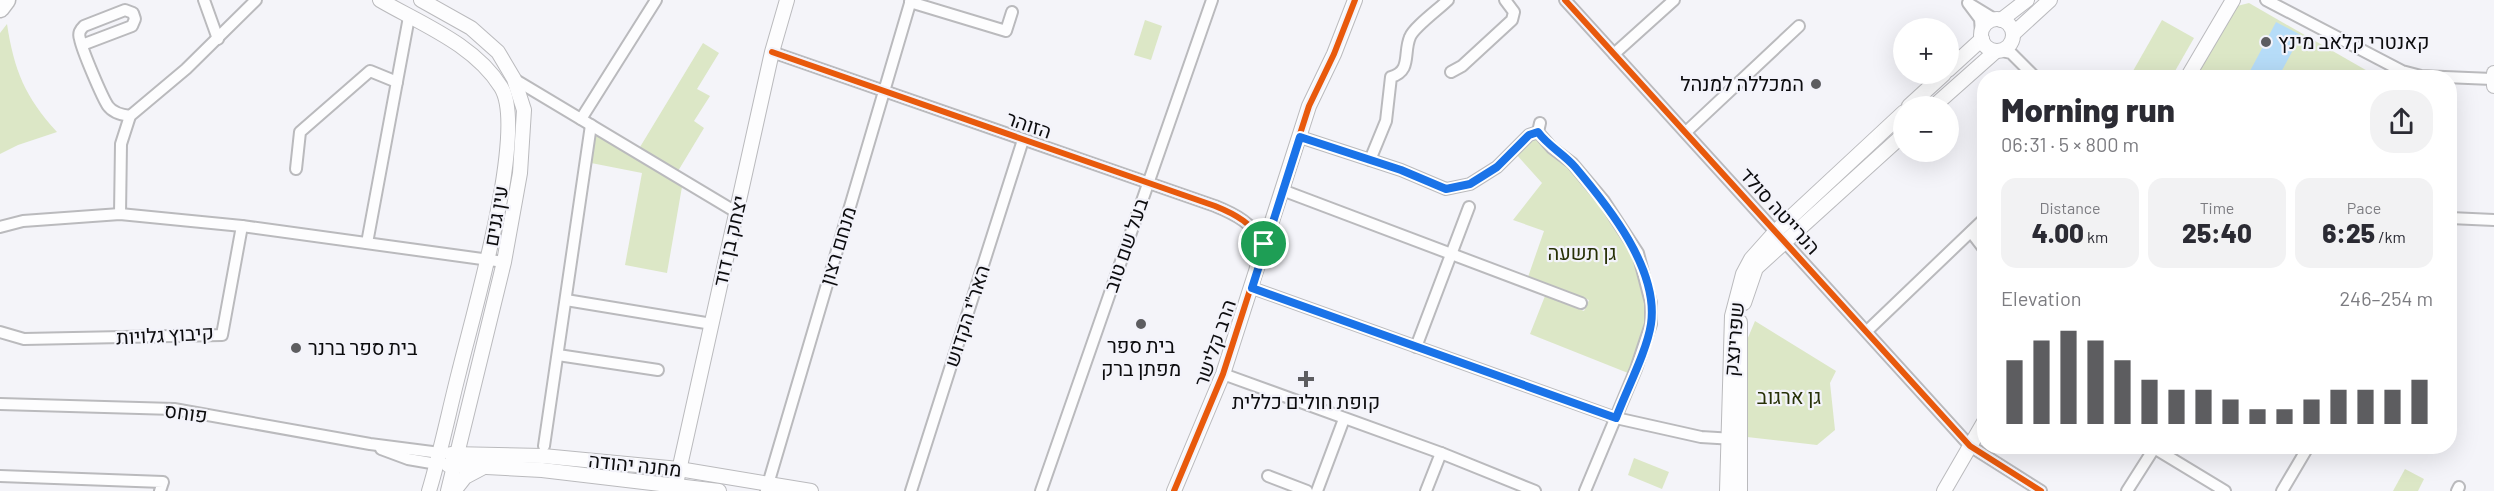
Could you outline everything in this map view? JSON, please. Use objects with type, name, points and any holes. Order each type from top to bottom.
[{"type":"highway","points":[[0,8],[6,0]]},
{"type":"street","points":[[204,0],[218,39]]},
{"type":"street","points":[[120,214],[121,144],[130,116],[218,39],[256,0]]},
{"type":"street","name":"עין גנים","points":[[380,0],[460,45],[486,69],[502,88],[509,110],[502,184],[488,260],[429,491]]},
{"type":"street","name":"עין גנים","points":[[422,0],[471,28],[498,51],[514,79],[524,110],[525,139],[504,262],[448,491]]},
{"type":"street","points":[[581,119],[656,0]]},
{"type":"street","name":"יצחק בן דוד","points":[[676,484],[772,52],[787,0]]},
{"type":"street","name":"בעל שם טוב","points":[[1041,491],[1212,0]]},
{"type":"street","name":"הרב קלישר","points":[[1174,491],[1223,374],[1309,106],[1334,54],[1355,0]]},
{"type":"street","points":[[1370,160],[1386,120],[1391,77],[1399,75],[1406,66],[1410,36],[1448,0]]},
{"type":"street","points":[[1451,72],[1462,66],[1512,20],[1514,12],[1505,0]]},
{"type":"street","name":"הנרייטה סולד","points":[[1565,0],[1970,446],[1977,450]]},
{"type":"street","points":[[1614,54],[1674,0]]},
{"type":"street","points":[[1959,59],[1981,36],[1986,24],[1999,20],[2027,0]]},
{"type":"street","points":[[1978,70],[2006,47],[2050,0]]},
{"type":"street","points":[[2192,70],[2233,0]]},
{"type":"street","points":[[2266,0],[2387,66],[2399,70]]},
{"type":"street","points":[[910,1],[1006,32],[1012,12]]},
{"type":"street","name":"מנחם רצון","points":[[762,487],[885,92],[910,1]]},
{"type":"street","points":[[1967,2],[2009,25],[2006,47]]},
{"type":"street","points":[[1967,2],[1980,19],[1981,36],[1987,48],[2006,47],[2028,70]]},
{"type":"street","points":[[82,45],[132,26],[135,19],[133,13],[125,10],[84,26],[80,31],[82,45],[109,106],[119,114],[130,116]]},
{"type":"street","points":[[367,243],[409,17]]},
{"type":"street","points":[[1686,132],[1799,26]]},
{"type":"street","name":"הזוהר","points":[[772,52],[1237,215],[1259,235],[1264,244]]},
{"type":"street","points":[[296,169],[300,132],[370,71],[397,82]]},
{"type":"street","points":[[1947,96],[1977,71]]},
{"type":"street","points":[[2457,78],[2493,79]]},
{"type":"street","points":[[514,79],[736,213]]},
{"type":"street","points":[[1920,96],[1933,84]]},
{"type":"street","name":"שפרינצק","points":[[1727,491],[1735,439],[1740,319],[1756,268],[1780,236],[1893,123]]},
{"type":"street","points":[[544,446],[591,125]]},
{"type":"street","points":[[1300,137],[1370,160],[1446,189],[1470,184],[1497,167],[1539,128],[1552,148],[1572,163],[1604,201],[1638,253],[1651,303],[1651,324],[1616,418],[1585,491]]},
{"type":"street","name":"האר\"י הקדוש","points":[[911,491],[1023,140]]},
{"type":"street","name":"שפרינצק","points":[[1780,236],[1893,143]]},
{"type":"street","points":[[1282,190],[1581,303]]},
{"type":"street","points":[[1416,347],[1468,207]]},
{"type":"street","points":[[0,227],[22,221],[120,214],[242,226],[504,262]]},
{"type":"street","points":[[2457,218],[2494,220]]},
{"type":"street","name":"קיבוץ גלויות","points":[[0,332],[24,339],[222,335],[242,226]]},
{"type":"street","points":[[1867,331],[1977,226]]},
{"type":"street","points":[[1971,232],[1977,240]]},
{"type":"street","points":[[1252,288],[1616,418],[1701,437],[1735,439]]},
{"type":"street","points":[[566,300],[712,324]]},
{"type":"street","points":[[558,355],[658,370]]},
{"type":"street","points":[[1223,374],[1441,453],[1535,491]]},
{"type":"street","name":"פוחס","points":[[0,404],[174,409],[456,460]]},
{"type":"street","points":[[1317,491],[1344,418]]},
{"type":"street","points":[[1944,491],[1977,434]]},
{"type":"street","name":"שפרינצק","points":[[1735,439],[1740,491]]},
{"type":"street","points":[[1426,491],[1441,453]]},
{"type":"street","name":"הנרייטה סולד","points":[[1983,454],[2041,491]]},
{"type":"street","points":[[2127,491],[2150,454]]},
{"type":"street","points":[[2164,454],[2225,491]]},
{"type":"street","points":[[2282,491],[2304,454]]},
{"type":"street","name":"מחנה יהודה","points":[[456,460],[543,456],[679,469],[762,487],[811,491]]},
{"type":"street","name":"מחנה יהודה","points":[[456,460],[486,467],[542,470],[676,484],[719,491]]},
{"type":"street","points":[[454,491],[465,477],[486,467]]},
{"type":"street","points":[[0,476],[161,486]]},
{"type":"street","points":[[1268,476],[1307,491]]},
{"type":"green space","name":"קאנטרי קלאב מינץ","points":[[2249,3],[2366,70],[2198,70],[2237,6]]},
{"type":"green space","points":[[1145,20],[1162,26],[1151,60],[1134,55]]},
{"type":"green space","points":[[2162,20],[2194,38],[2176,70],[2134,70]]},
{"type":"green space","points":[[7,24],[17,69],[29,95],[57,132],[18,145],[0,154],[0,33]]},
{"type":"green space","points":[[703,43],[719,53],[697,89],[710,96],[694,121],[704,128],[675,176],[683,181],[667,273],[625,265],[642,173],[586,162],[591,125],[637,152]]},
{"type":"green space","name":"גן תשעה","points":[[1536,136],[1586,185],[1614,222],[1635,262],[1645,298],[1647,320],[1628,373],[1530,334],[1545,296],[1584,311],[1589,300],[1528,277],[1544,231],[1513,220],[1542,183],[1516,154]]},
{"type":"green space","name":"גן ארגוב","points":[[1755,321],[1836,371],[1830,383],[1835,430],[1817,445],[1747,437],[1747,340]]},
{"type":"green space","points":[[1634,458],[1669,472],[1662,489],[1628,475]]},
{"type":"green space","points":[[2405,469],[2424,479],[2418,491],[2393,491]]},
{"type":"water","points":[[2276,22],[2301,35],[2282,70],[2251,70]]},
{"type":"cycle path","points":[[1174,491],[1223,374],[1309,106],[1334,54],[1355,0]]},
{"type":"cycle path","points":[[1565,0],[1970,446],[1977,450]]},
{"type":"cycle path","points":[[772,52],[1215,206],[1243,221],[1255,231],[1264,245]]},
{"type":"cycle path","points":[[1983,454],[2041,491]]},
{"type":"place","name":"קאנטרי קלאב מינץ","points":[[2266,42]]},
{"type":"place","name":"המכללה למנהל","points":[[1816,84]]},
{"type":"place","name":"בית ספר מפתן ברק","points":[[1141,324]]},
{"type":"place","name":"בית ספר ברנר","points":[[296,348]]},
{"type":"place","name":"קופת חולים כללית","points":[[1306,379]]},
{"type":"route","points":[[1538,132],[1552,148],[1572,163],[1604,201],[1638,253],[1651,303],[1651,324],[1616,418],[1252,288],[1264,244],[1300,137],[1401,170],[1446,189],[1470,184],[1497,167],[1529,135],[1538,132]]}]
